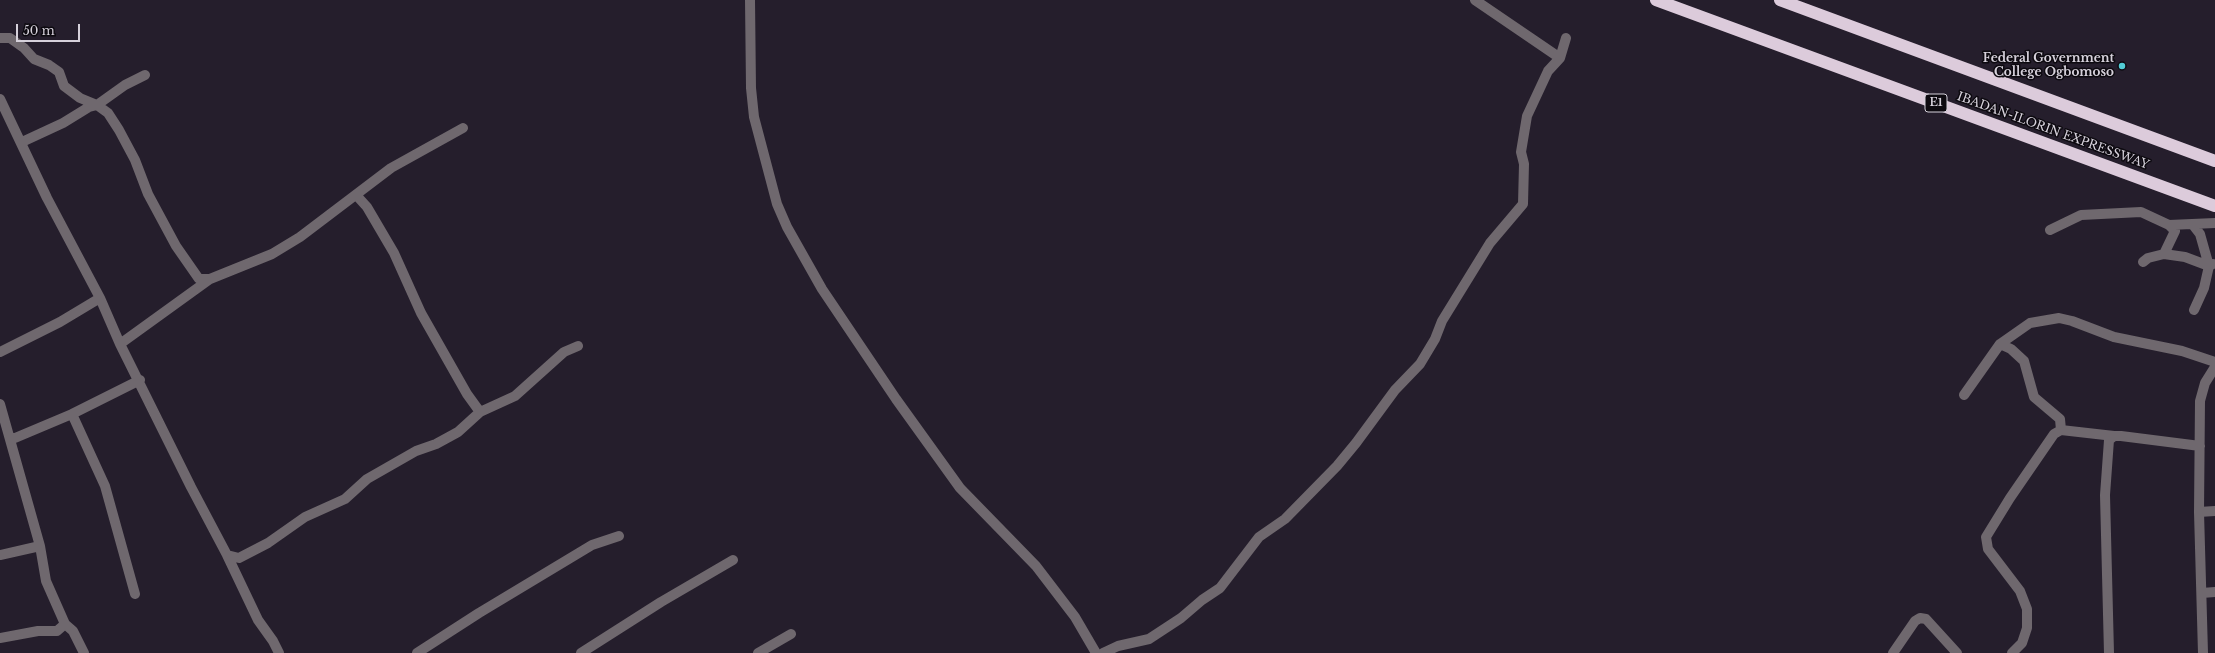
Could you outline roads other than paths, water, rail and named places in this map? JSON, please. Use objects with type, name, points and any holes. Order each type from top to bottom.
[{"type":"highway","name":"IBADAN-ILORIN EXPRESSWAY","points":[[1656,0],[2215,206]]},
{"type":"highway","points":[[1780,0],[2215,161]]},
{"type":"street","points":[[750,0],[751,80],[754,117],[777,204],[788,227],[822,289],[896,399],[960,488],[1036,566],[1075,617],[1096,653]]},
{"type":"street","points":[[1475,0],[1560,58]]},
{"type":"street","points":[[0,38],[10,38],[24,48],[34,59],[49,65],[59,72],[64,86],[80,98],[97,105],[108,113],[120,130],[135,160],[148,194],[176,246],[199,279],[210,279]]},
{"type":"street","points":[[1103,653],[1118,646],[1149,639],[1220,588],[1259,537],[1285,518],[1336,466],[1356,443],[1395,390],[1420,364],[1442,321],[1490,243],[1523,204],[1524,164],[1521,152],[1527,116],[1548,71],[1560,58],[1566,38]]},
{"type":"street","points":[[22,142],[63,124],[89,107],[97,105],[125,85],[145,75]]},
{"type":"street","points":[[0,99],[22,142],[47,198],[100,298],[120,344],[140,380],[191,487],[227,555],[258,620],[274,641],[279,653]]},
{"type":"street","points":[[120,344],[210,279],[272,254],[300,237],[319,221],[357,196],[391,168],[462,128]]},
{"type":"street","points":[[357,196],[367,206],[394,253],[421,313],[467,394],[480,412]]},
{"type":"street","points":[[2050,230],[2081,215],[2140,212],[2169,225],[2175,231],[2164,254]]},
{"type":"street","points":[[2169,225],[2215,223]]},
{"type":"street","points":[[2193,225],[2200,234],[2212,265],[2194,310]]},
{"type":"street","points":[[2144,262],[2148,258],[2164,254],[2185,257],[2212,265]]},
{"type":"street","points":[[0,352],[60,322],[100,298]]},
{"type":"street","points":[[1964,395],[2000,344],[2030,323],[2059,318],[2072,321],[2114,337],[2182,351],[2215,362]]},
{"type":"street","points":[[2000,344],[2011,349],[2024,361],[2034,397],[2060,419],[2061,430]]},
{"type":"street","points":[[227,555],[239,558],[268,543],[305,517],[328,508],[345,499],[366,479],[393,466],[416,451],[436,444],[458,432],[480,412],[514,396],[564,352],[578,346]]},
{"type":"street","points":[[2203,653],[2199,512],[2200,401],[2205,383],[2215,367]]},
{"type":"street","points":[[11,438],[15,438],[72,414],[140,380]]},
{"type":"street","points":[[0,404],[11,438],[40,546],[46,581],[65,624],[73,631],[84,653]]},
{"type":"street","points":[[72,414],[105,486],[135,594]]},
{"type":"street","points":[[2012,653],[2022,643],[2027,628],[2027,609],[2020,591],[1988,549],[1986,537],[2010,498],[2054,434],[2061,430],[2200,446]]},
{"type":"street","points":[[2109,653],[2105,495],[2109,440],[2114,436]]},
{"type":"street","points":[[2199,512],[2215,511]]},
{"type":"street","points":[[417,653],[479,613],[592,545],[619,536]]},
{"type":"street","points":[[0,555],[40,546]]},
{"type":"street","points":[[581,653],[661,602],[732,560]]},
{"type":"street","points":[[2202,593],[2215,592]]},
{"type":"street","points":[[1893,653],[1915,621],[1920,618],[1926,619],[1957,653]]},
{"type":"street","points":[[0,638],[38,631],[57,631],[65,624]]},
{"type":"street","points":[[758,653],[791,634]]},
{"type":"place","name":"Federal Government College Ogbomoso","points":[[2122,66]]}]
